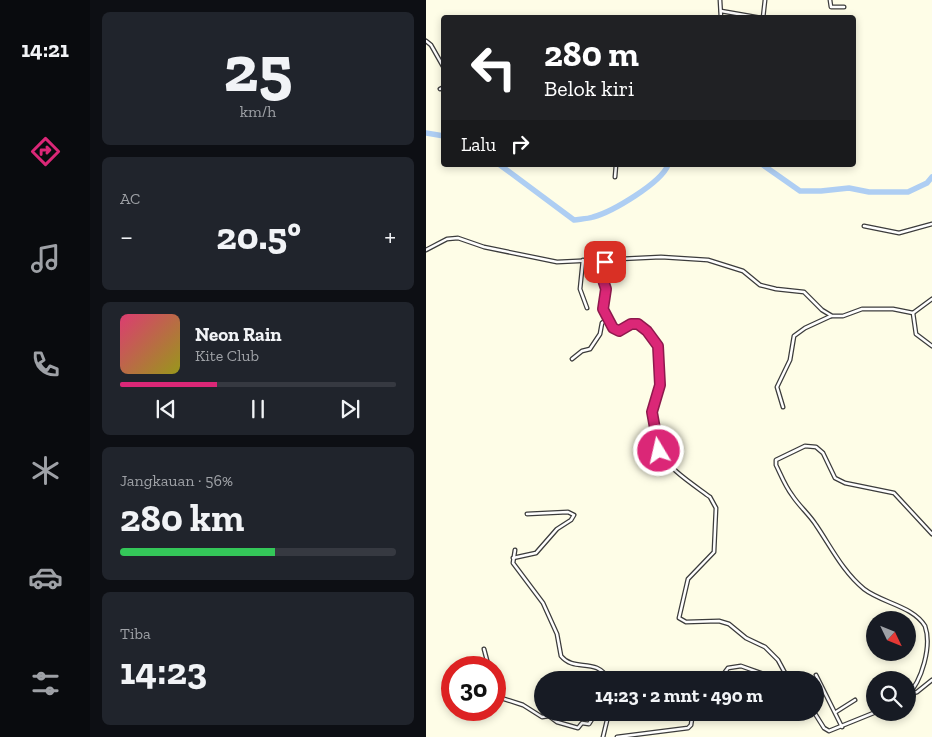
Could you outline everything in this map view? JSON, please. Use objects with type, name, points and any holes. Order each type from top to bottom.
[{"type":"street","points":[[720,0],[721,15]]},
{"type":"street","points":[[762,15],[765,0]]},
{"type":"street","points":[[830,0],[830,7],[844,7]]},
{"type":"street","points":[[721,11],[744,15]]},
{"type":"street","points":[[426,41],[431,45],[441,63]]},
{"type":"street","points":[[615,178],[616,167]]},
{"type":"street","points":[[864,226],[899,233],[932,224]]},
{"type":"street","points":[[426,250],[450,238],[458,238],[484,247],[552,262],[673,257],[710,260],[743,272],[760,285],[805,293],[831,316]]},
{"type":"street","points":[[584,260],[580,289],[587,308]]},
{"type":"street","points":[[605,260],[602,277],[606,288],[603,309],[607,319],[616,330],[631,324],[638,324],[646,330],[659,349],[659,396],[652,412],[657,446],[665,460],[710,497],[715,504],[714,552],[688,579],[684,600],[679,609],[679,618],[688,623],[719,621],[729,624],[744,638],[765,647],[778,660],[784,671]]},
{"type":"street","points":[[783,407],[777,387],[790,360],[794,336],[802,330],[831,316],[842,316],[856,310],[892,309],[913,313],[932,299]]},
{"type":"street","points":[[913,313],[916,334],[932,346]]},
{"type":"street","points":[[572,359],[582,351],[590,349],[600,334],[602,323],[607,319]]},
{"type":"street","points":[[916,684],[920,678],[929,649],[929,638],[925,625],[912,614],[872,595],[852,578],[816,525],[790,493],[776,465],[776,460],[805,446],[816,447],[823,454],[835,478],[845,483],[894,493],[932,534]]},
{"type":"street","points":[[513,558],[536,553],[557,529],[571,520],[574,515],[568,512],[527,514]]},
{"type":"street","points":[[515,550],[513,558],[517,569],[543,603],[557,634],[562,658],[570,663],[597,667],[603,671]]},
{"type":"street","points":[[484,649],[485,656]]},
{"type":"street","points":[[726,671],[734,666],[752,671]]},
{"type":"street","points":[[916,692],[932,680]]},
{"type":"street","points":[[824,690],[842,727]]},
{"type":"street","points":[[506,700],[524,706],[534,712]]},
{"type":"street","points":[[836,712],[855,700]]},
{"type":"street","points":[[820,721],[827,730],[834,730],[866,716]]},
{"type":"street","points":[[556,721],[578,728],[582,723],[589,724],[591,721]]},
{"type":"street","points":[[603,737],[607,721]]},
{"type":"street","points":[[617,737],[688,728],[692,721]]},
{"type":"waterway","points":[[426,133],[441,136]]},
{"type":"waterway","points":[[503,167],[574,220],[593,217],[623,203],[656,180],[667,167]]},
{"type":"waterway","points":[[766,167],[800,191],[849,188],[869,192],[908,192],[927,183],[932,177]]},
{"type":"route","points":[[605,262],[602,280],[606,285],[606,294],[603,309],[607,319],[613,328],[619,331],[631,324],[638,324],[647,331],[658,346],[661,373],[660,385],[652,412],[659,451]]}]
